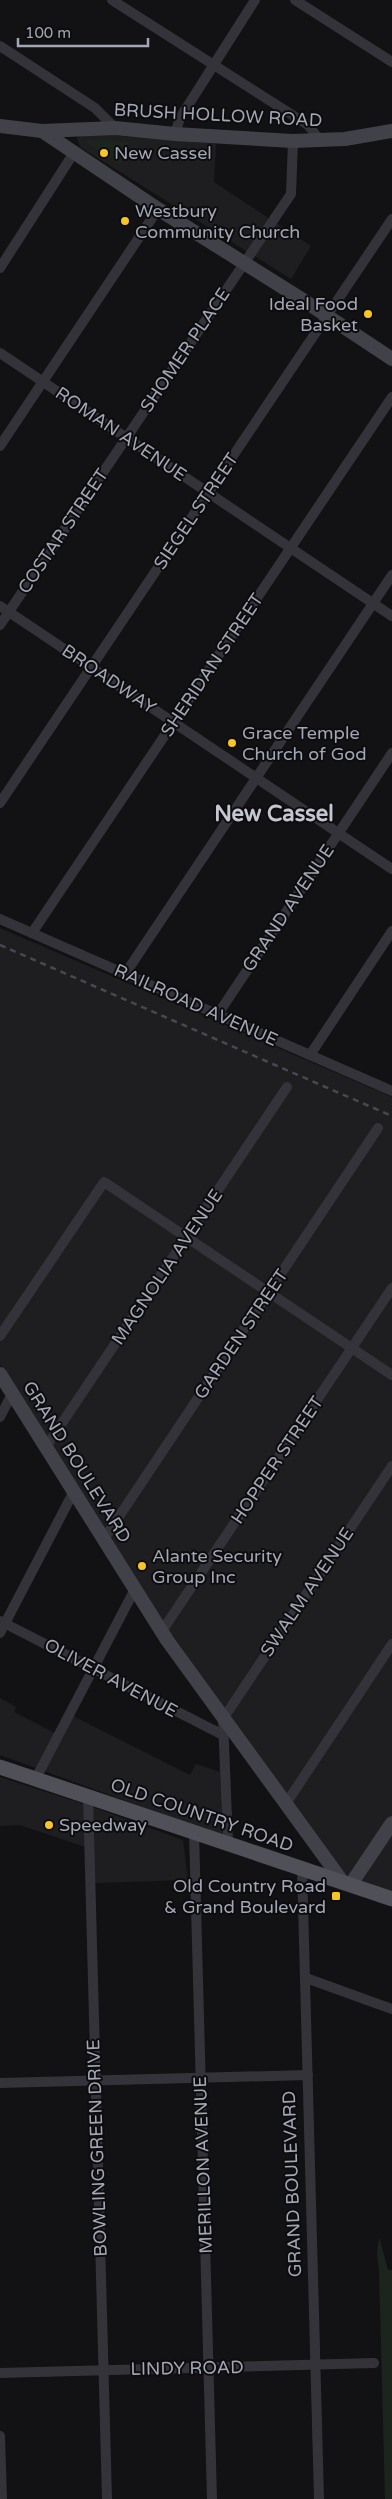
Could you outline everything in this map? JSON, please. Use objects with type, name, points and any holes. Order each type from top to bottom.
[{"type":"main road","name":"BRUSH HOLLOW ROAD","points":[[0,126],[42,131],[115,128],[176,134],[293,141],[345,139],[392,131]]},
{"type":"main road","points":[[42,131],[75,151],[158,210],[327,316],[392,360]]},
{"type":"main road","name":"GRAND BOULEVARD","points":[[0,1374],[162,1632],[285,1805],[347,1883]]},
{"type":"main road","name":"OLD COUNTRY ROAD","points":[[0,1767],[392,1899]]},
{"type":"main road","points":[[347,1883],[392,1823]]},
{"type":"street","points":[[112,0],[308,125],[318,139]]},
{"type":"street","points":[[176,134],[180,118],[255,0]]},
{"type":"street","points":[[295,0],[392,62]]},
{"type":"street","points":[[0,46],[96,108],[115,128]]},
{"type":"street","name":"SHOMER PLACE","points":[[126,437],[291,194],[293,141]]},
{"type":"street","points":[[0,268],[75,151]]},
{"type":"street","points":[[0,446],[158,210]]},
{"type":"street","name":"SIEGEL STREET","points":[[0,803],[392,219]]},
{"type":"street","name":"ROMAN AVENUE","points":[[0,353],[392,616]]},
{"type":"street","name":"SHERIDAN STREET","points":[[32,933],[392,397]]},
{"type":"street","name":"COSTAR STREET","points":[[0,625],[4,609],[126,437]]},
{"type":"street","points":[[125,974],[392,575]]},
{"type":"street","name":"BROADWAY","points":[[4,609],[392,869]]},
{"type":"street","name":"GRAND AVENUE","points":[[218,1014],[392,753]]},
{"type":"street","name":"RAILROAD AVENUE","points":[[0,919],[392,1091]]},
{"type":"street","points":[[310,1055],[392,931]]},
{"type":"street","name":"MAGNOLIA AVENUE","points":[[46,1447],[287,1087]]},
{"type":"street","name":"GARDEN STREET","points":[[104,1539],[378,1128]]},
{"type":"street","points":[[0,1336],[104,1182],[392,1375]]},
{"type":"street","name":"HOPPER STREET","points":[[162,1632],[392,1288]]},
{"type":"street","points":[[0,1418],[12,1394]]},
{"type":"street","name":"SWALM AVENUE","points":[[223,1719],[392,1466]]},
{"type":"street","points":[[0,1633],[3,1622],[74,1492]]},
{"type":"street","points":[[36,1778],[135,1589]]},
{"type":"street","name":"OLIVER AVENUE","points":[[3,1622],[223,1735]]},
{"type":"street","points":[[285,1805],[392,1644]]},
{"type":"street","points":[[223,1719],[228,1843]]},
{"type":"street","name":"BOWLING GREEN DRIVE","points":[[88,1796],[107,2499]]},
{"type":"street","name":"MERILLON AVENUE","points":[[194,1832],[212,2499]]},
{"type":"street","name":"GRAND BOULEVARD","points":[[302,1868],[319,2499]]},
{"type":"street","points":[[306,1978],[392,2009]]},
{"type":"street","points":[[0,2083],[308,2075]]},
{"type":"street","name":"LINDY ROAD","points":[[0,2373],[374,2363]]},
{"type":"street","points":[[0,2436],[2,2499]]},
{"type":"shaded area","points":[[85,133],[216,144],[214,182],[311,246],[291,279],[80,147],[77,138]]},
{"type":"shaded area","points":[[88,139],[129,142],[126,156],[120,165],[86,142]]},
{"type":"shaded area","points":[[0,928],[392,1097],[392,1892],[343,1874],[155,1611],[0,1364]]},
{"type":"shaded area","points":[[0,1698],[16,1707],[14,1712],[63,1737],[73,1716],[190,1775],[196,1764],[220,1772],[222,1836],[0,1755]]},
{"type":"shaded area","points":[[0,1777],[90,1806],[183,1840],[188,1880],[95,1883],[91,1849],[20,1825],[0,1826]]},
{"type":"shaded area","points":[[379,2237],[388,2270],[392,2270],[392,2499],[385,2499],[377,2253]]},
{"type":"railway","points":[[0,945],[392,1116]]},
{"type":"place","name":"New Cassel","points":[[104,153]]},
{"type":"place","name":"Westbury Community Church","points":[[125,221]]},
{"type":"place","name":"Ideal Food Basket","points":[[368,314]]},
{"type":"place","name":"Grace Temple Church of God","points":[[232,743]]},
{"type":"place","name":"Alante Security Group Inc","points":[[142,1566]]},
{"type":"place","name":"Speedway","points":[[49,1825]]},
{"type":"place","name":"Old Country Road & Grand Boulevard","points":[[336,1896]]},
{"type":"district","name":"New Cassel","points":[[274,813]]}]
